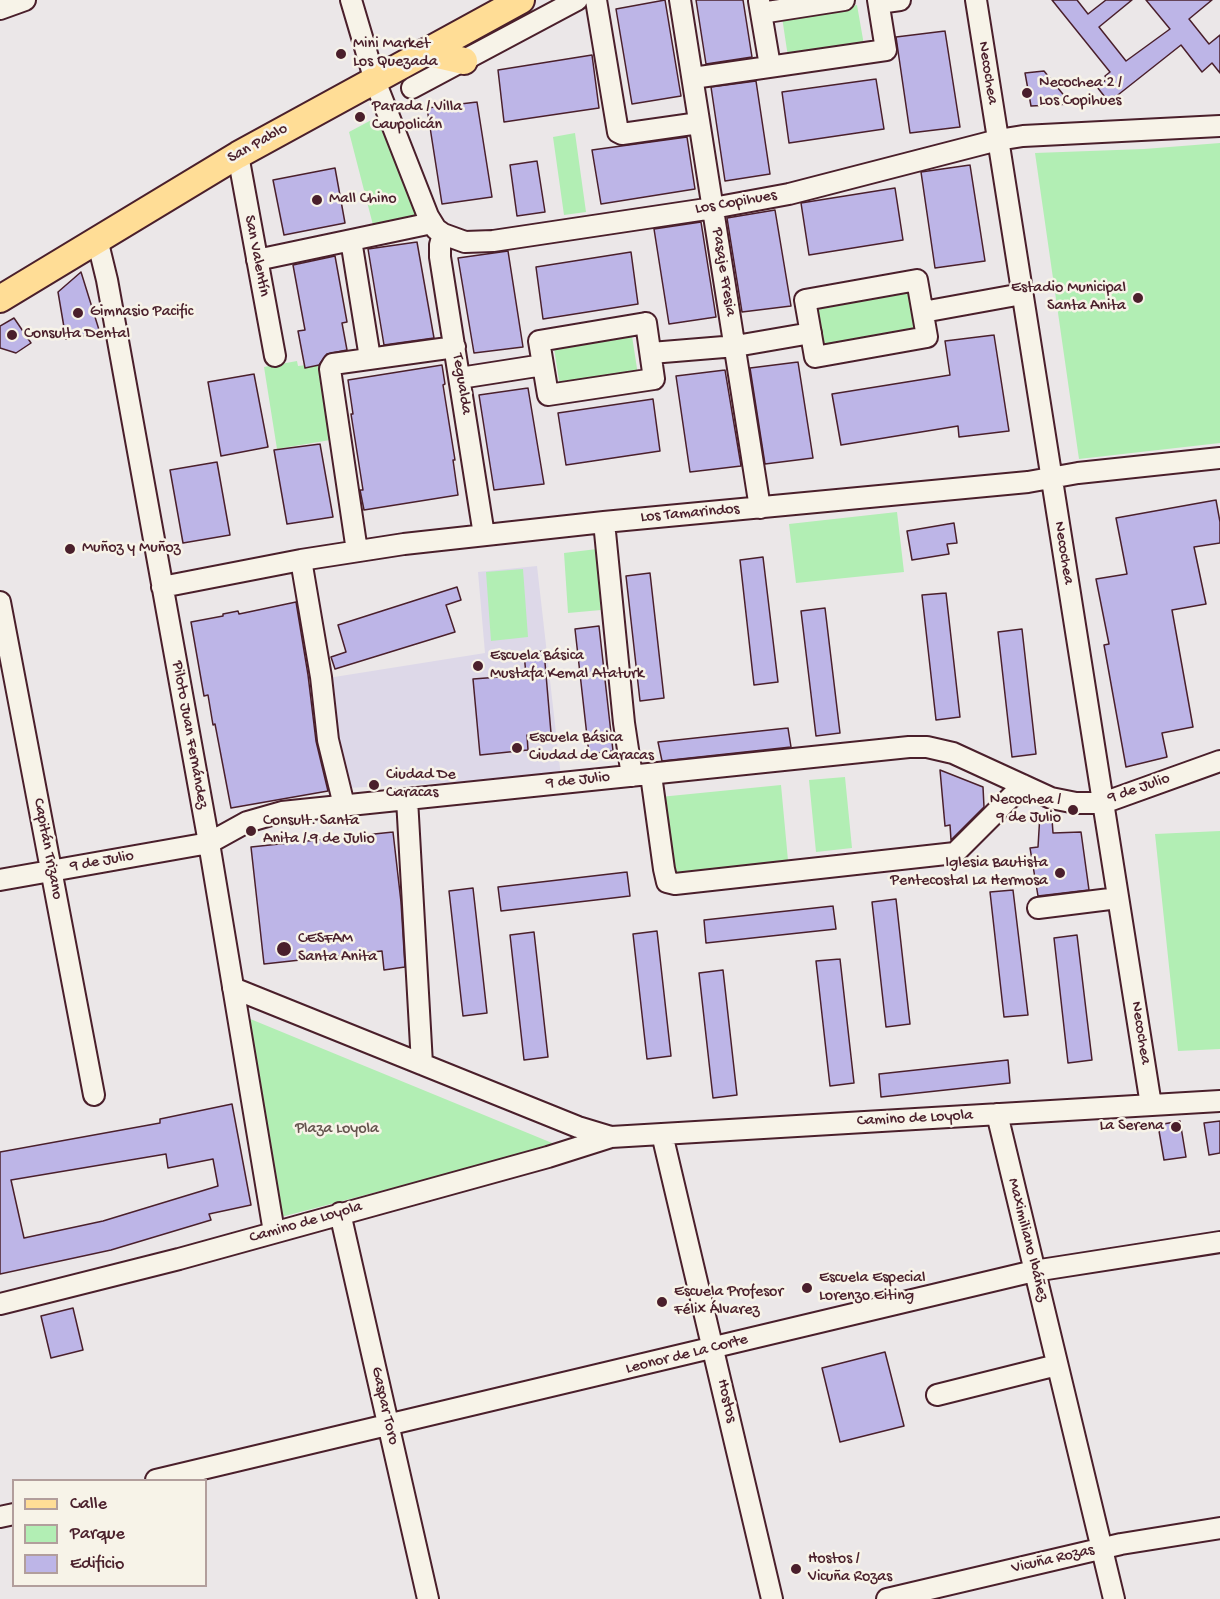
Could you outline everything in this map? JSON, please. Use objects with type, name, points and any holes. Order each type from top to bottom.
[{"type":"main road","name":"San Pablo","points":[[0,299],[237,155],[521,0]]},
{"type":"main road","points":[[425,52],[464,60]]},
{"type":"street","points":[[0,9],[25,0]]},
{"type":"street","name":"Tegualda","points":[[351,0],[375,81],[438,229],[440,257],[484,535]]},
{"type":"street","points":[[412,88],[577,0]]},
{"type":"street","points":[[596,0],[618,132],[622,134],[699,123]]},
{"type":"street","name":"Pasaje Fresia","points":[[680,0],[759,508]]},
{"type":"street","points":[[770,66],[760,6],[844,0]]},
{"type":"street","points":[[693,78],[886,50],[879,2],[900,0]]},
{"type":"street","name":"Necochea","points":[[976,0],[1151,1105]]},
{"type":"street","name":"Los Copihues","points":[[257,260],[351,240],[438,229],[457,240],[483,242],[712,208],[789,194],[998,140],[1023,136],[1220,126]]},
{"type":"street","name":"San Valentín","points":[[237,155],[275,356]]},
{"type":"street","name":"Piloto Juan Fernández","points":[[97,239],[105,272],[209,843],[274,1232]]},
{"type":"street","points":[[351,240],[370,358]]},
{"type":"street","points":[[917,280],[927,337],[815,357],[811,333],[805,300],[917,280]]},
{"type":"street","points":[[923,312],[1022,294]]},
{"type":"street","points":[[646,323],[651,353],[654,379],[548,395],[539,341],[646,323]]},
{"type":"street","points":[[651,353],[735,346],[811,333]]},
{"type":"street","points":[[357,551],[330,369],[333,364],[455,346]]},
{"type":"street","points":[[460,378],[543,365]]},
{"type":"street","name":"Los Tamarindos","points":[[162,587],[301,560],[484,535],[1028,482],[1220,458]]},
{"type":"street","points":[[604,522],[624,723],[641,775],[667,882],[675,885],[955,853],[1023,785]]},
{"type":"street","points":[[301,560],[321,677],[328,740],[344,805]]},
{"type":"street","name":"Capitán Trizano","points":[[0,602],[94,1095]]},
{"type":"street","name":"9 de Julio","points":[[0,880],[209,843],[233,828],[282,812],[918,746],[952,753],[1064,802],[1103,802],[1220,760]]},
{"type":"street","points":[[407,799],[422,1064]]},
{"type":"street","points":[[1038,908],[1118,898]]},
{"type":"street","name":"Camino de Loyola","points":[[233,988],[578,1127],[611,1137]]},
{"type":"street","name":"Camino de Loyola","points":[[0,1304],[179,1259],[548,1157],[611,1137],[1220,1101]]},
{"type":"street","name":"Maximiliano Ibáñez","points":[[997,1114],[1114,1599]]},
{"type":"street","name":"Hostos","points":[[662,1134],[772,1599]]},
{"type":"street","name":"Gaspar Toro","points":[[340,1213],[428,1599]]},
{"type":"street","name":"Leonor de La Corte","points":[[160,1479],[1034,1271],[1220,1242]]},
{"type":"street","points":[[937,1395],[1057,1365]]},
{"type":"street","name":"Vicuña Rozas","points":[[887,1599],[1102,1548],[1220,1528]]},
{"type":"shaded area","name":"Escuela Básica Mustafa Kemal Ataturk","points":[[537,566],[561,777],[347,788],[328,678],[485,653],[478,572]]},
{"type":"green space","points":[[857,5],[864,45],[788,57],[782,17]]},
{"type":"green space","points":[[377,117],[419,218],[373,225],[349,132]]},
{"type":"green space","points":[[575,133],[586,212],[564,215],[553,137]]},
{"type":"green space","name":"Estadio Municipal Santa Anita","points":[[1220,143],[1220,443],[1079,459],[1035,153],[1144,149]]},
{"type":"green space","points":[[911,279],[917,330],[823,344],[819,339],[812,300]]},
{"type":"green space","points":[[632,336],[638,375],[560,387],[554,348]]},
{"type":"green space","points":[[297,361],[298,366],[324,363],[336,439],[277,449],[264,367]]},
{"type":"green space","points":[[897,512],[904,572],[796,583],[789,524]]},
{"type":"green space","points":[[597,549],[601,610],[568,613],[564,553]]},
{"type":"green space","points":[[523,569],[528,637],[491,641],[486,572]]},
{"type":"green space","points":[[845,777],[852,848],[816,852],[809,780]]},
{"type":"green space","points":[[781,785],[790,882],[671,894],[660,797]]},
{"type":"green space","points":[[1220,831],[1220,1049],[1178,1051],[1155,834]]},
{"type":"green space","name":"Plaza Loyola","points":[[243,1016],[557,1145],[281,1217]]},
{"type":"building","points":[[665,0],[681,96],[632,104],[616,9]]},
{"type":"building","points":[[696,0],[743,0],[752,57],[706,64]]},
{"type":"building","points":[[1052,0],[1077,0],[1088,14],[1106,0],[1132,0],[1099,27],[1126,61],[1170,29],[1146,0],[1212,0],[1189,19],[1209,44],[1220,35],[1220,73],[1212,63],[1202,72],[1181,45],[1109,102],[1097,87],[1107,79],[1105,76],[1110,72]]},
{"type":"building","points":[[945,31],[960,127],[910,133],[896,37]]},
{"type":"building","points":[[592,55],[599,108],[504,122],[498,70]]},
{"type":"building","points":[[1044,71],[1071,104],[1031,106],[1025,73]]},
{"type":"building","points":[[876,79],[884,129],[789,143],[782,92]]},
{"type":"building","points":[[756,81],[770,174],[725,181],[711,87]]},
{"type":"building","points":[[477,102],[492,197],[442,204],[427,108]]},
{"type":"building","points":[[687,137],[695,189],[601,204],[592,150]]},
{"type":"building","points":[[537,161],[545,212],[517,216],[510,165]]},
{"type":"building","points":[[970,165],[985,261],[935,268],[921,172]]},
{"type":"building","points":[[335,168],[345,223],[284,235],[273,180]]},
{"type":"building","points":[[895,188],[903,240],[809,255],[801,203]]},
{"type":"building","points":[[775,210],[791,306],[742,312],[727,218]]},
{"type":"building","points":[[701,222],[716,317],[669,324],[654,229]]},
{"type":"building","points":[[417,242],[434,338],[384,345],[368,249]]},
{"type":"building","points":[[508,251],[523,347],[474,353],[458,258]]},
{"type":"building","points":[[631,252],[638,304],[543,319],[536,267]]},
{"type":"building","points":[[335,256],[347,322],[342,323],[347,350],[327,354],[319,365],[305,368],[298,331],[305,330],[293,265]]},
{"type":"building","name":"Gimnasio Pacific","points":[[81,272],[100,333],[66,339],[58,292]]},
{"type":"building","name":"Consulta Dental","points":[[14,318],[31,343],[16,353],[0,348],[0,326]]},
{"type":"building","points":[[994,335],[1009,431],[959,437],[958,426],[841,445],[832,394],[950,375],[945,341]]},
{"type":"building","points":[[798,362],[813,458],[765,464],[750,368]]},
{"type":"building","points":[[442,365],[458,495],[364,510],[348,380]]},
{"type":"building","points":[[725,370],[741,466],[690,472],[676,376]]},
{"type":"building","points":[[254,374],[268,447],[221,456],[208,382]]},
{"type":"building","points":[[528,388],[544,484],[494,490],[479,395]]},
{"type":"building","points":[[653,399],[660,451],[566,465],[558,413]]},
{"type":"building","points":[[320,444],[333,517],[287,524],[274,450]]},
{"type":"building","points":[[217,462],[230,535],[183,543],[170,470]]},
{"type":"building","points":[[1216,500],[1220,522],[1220,543],[1194,547],[1206,604],[1172,610],[1193,727],[1162,733],[1167,757],[1126,767],[1104,645],[1109,644],[1096,579],[1127,574],[1116,518]]},
{"type":"building","points":[[954,523],[957,543],[947,544],[949,554],[912,560],[907,531]]},
{"type":"building","points":[[763,557],[778,682],[754,685],[740,560]]},
{"type":"building","points":[[650,573],[664,698],[640,701],[626,576]]},
{"type":"building","points":[[457,587],[461,600],[446,605],[455,632],[335,669],[331,657],[346,652],[338,625]]},
{"type":"building","points":[[946,593],[960,717],[936,720],[922,595]]},
{"type":"building","points":[[296,602],[316,741],[328,791],[231,808],[215,724],[213,725],[208,695],[204,696],[191,622],[238,611],[239,614]]},
{"type":"building","points":[[825,608],[840,733],[816,736],[801,611]]},
{"type":"building","points":[[599,626],[613,751],[589,754],[575,629]]},
{"type":"building","points":[[1022,629],[1036,754],[1012,757],[998,632]]},
{"type":"building","points":[[544,651],[551,733],[527,735],[528,750],[480,755],[473,679],[526,675],[524,653]]},
{"type":"building","points":[[788,728],[791,747],[662,761],[658,742]]},
{"type":"building","points":[[940,770],[983,787],[984,807],[951,840],[950,825],[945,826]]},
{"type":"building","name":"Iglesia Bautista Pentecostal La Hermosa","points":[[1040,814],[1052,819],[1053,833],[1081,832],[1089,890],[1038,896],[1030,848],[1038,847]]},
{"type":"building","points":[[393,832],[405,967],[384,970],[382,951],[264,964],[251,847]]},
{"type":"building","points":[[627,872],[630,896],[501,911],[498,887]]},
{"type":"building","points":[[473,888],[487,1013],[463,1016],[449,891]]},
{"type":"building","points":[[1013,890],[1028,1015],[1004,1017],[990,892]]},
{"type":"building","points":[[896,899],[910,1024],[886,1027],[872,902]]},
{"type":"building","points":[[833,906],[836,929],[706,943],[704,920]]},
{"type":"building","points":[[657,931],[671,1056],[647,1059],[633,934]]},
{"type":"building","points":[[534,932],[548,1057],[524,1060],[510,935]]},
{"type":"building","points":[[1077,935],[1092,1060],[1068,1063],[1054,938]]},
{"type":"building","points":[[840,959],[854,1083],[830,1086],[816,961]]},
{"type":"building","points":[[723,970],[737,1095],[713,1098],[699,973]]},
{"type":"building","points":[[1008,1060],[1010,1083],[881,1097],[879,1074]]},
{"type":"building","points":[[232,1104],[251,1205],[209,1214],[211,1220],[111,1250],[0,1274],[0,1152],[160,1123],[160,1119]],"holes":[[[166,1154],[168,1168],[213,1159],[218,1186],[103,1221],[24,1238],[11,1180]]]},
{"type":"building","points":[[1180,1121],[1186,1157],[1164,1160],[1158,1125]]},
{"type":"building","points":[[1220,1121],[1220,1153],[1209,1155],[1204,1123]]},
{"type":"building","points":[[73,1308],[83,1350],[51,1358],[41,1316]]},
{"type":"building","points":[[885,1352],[904,1426],[840,1442],[822,1368]]},
{"type":"place","name":"Mini Market Los Quezada","points":[[341,54]]},
{"type":"place","name":"Necochea 2 / Los Copihues","points":[[1027,93]]},
{"type":"place","name":"Parada / Villa Caupolicán","points":[[360,117]]},
{"type":"place","name":"Mall Chino","points":[[317,200]]},
{"type":"place","name":"Estadio Municipal Santa Anita","points":[[1138,298]]},
{"type":"place","name":"Gimnasio Pacific","points":[[78,313]]},
{"type":"place","name":"Consulta Dental","points":[[12,335]]},
{"type":"place","name":"Muñoz y Muñoz","points":[[70,549]]},
{"type":"place","name":"Escuela Básica Mustafa Kemal Ataturk","points":[[478,666]]},
{"type":"place","name":"Escuela Básica Ciudad de Caracas","points":[[517,748]]},
{"type":"place","name":"Ciudad De Caracas","points":[[374,785]]},
{"type":"place","name":"Necochea / 9 de Julio","points":[[1073,810]]},
{"type":"place","name":"Consult. Santa Anita / 9 de Julio","points":[[251,831]]},
{"type":"place","name":"Iglesia Bautista Pentecostal La Hermosa","points":[[1060,873]]},
{"type":"place","name":"CESFAM Santa Anita","points":[[284,949]]},
{"type":"place","name":"La Serena","points":[[1176,1127]]},
{"type":"place","name":"Escuela Especial Lorenzo Eiting","points":[[807,1288]]},
{"type":"place","name":"Escuela Profesor Félix Álvarez","points":[[662,1302]]},
{"type":"place","name":"Hostos / Vicuña Rozas","points":[[796,1569]]}]
